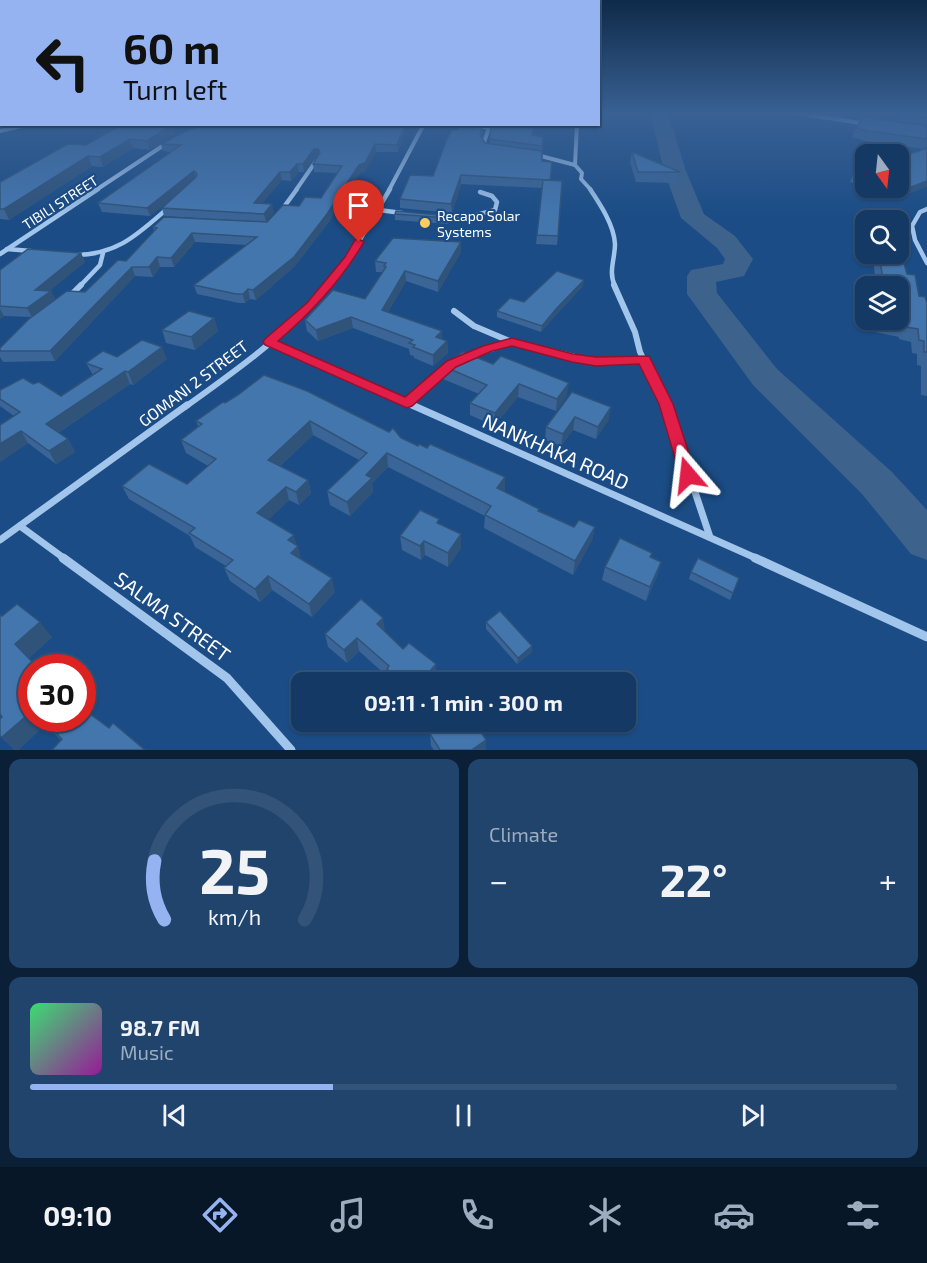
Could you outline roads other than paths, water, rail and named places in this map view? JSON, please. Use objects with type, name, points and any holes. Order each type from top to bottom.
[{"type":"street","name":"TIBILI STREET","points":[[0,254],[160,148]]},
{"type":"street","name":"GOMANI 2 STREET","points":[[0,540],[181,411],[293,323],[326,288],[349,258],[379,210],[412,148]]},
{"type":"street","points":[[575,165],[576,148]]},
{"type":"street","points":[[532,154],[575,165],[582,173],[581,179],[591,190],[612,230],[615,246],[612,280],[644,359],[666,404],[710,537]]},
{"type":"street","points":[[278,216],[317,160]]},
{"type":"street","points":[[438,216],[470,217],[495,210],[497,202],[492,196],[480,192]]},
{"type":"street","points":[[70,254],[103,253],[121,248],[169,207]]},
{"type":"street","points":[[927,209],[920,212],[912,226],[915,240],[927,262]]},
{"type":"street","points":[[379,210],[414,214]]},
{"type":"street","points":[[153,220],[164,221]]},
{"type":"street","points":[[7,249],[39,252]]},
{"type":"street","points":[[67,299],[100,265],[103,253]]},
{"type":"street","points":[[454,311],[474,326],[512,342],[572,358],[596,362],[644,359]]},
{"type":"street","name":"NANKHAKA ROAD","points":[[270,342],[710,537],[927,637]]},
{"type":"street","points":[[461,359],[512,342]]},
{"type":"street","points":[[407,403],[452,364]]},
{"type":"street","name":"SALMA STREET","points":[[20,525],[228,678],[291,750]]},
{"type":"waterway","points":[[669,148],[693,218],[726,242],[739,259],[734,270],[701,276],[702,294],[765,377],[877,483],[927,541]]},
{"type":"place","name":"Recapo Solar Systems","points":[[425,223]]}]
